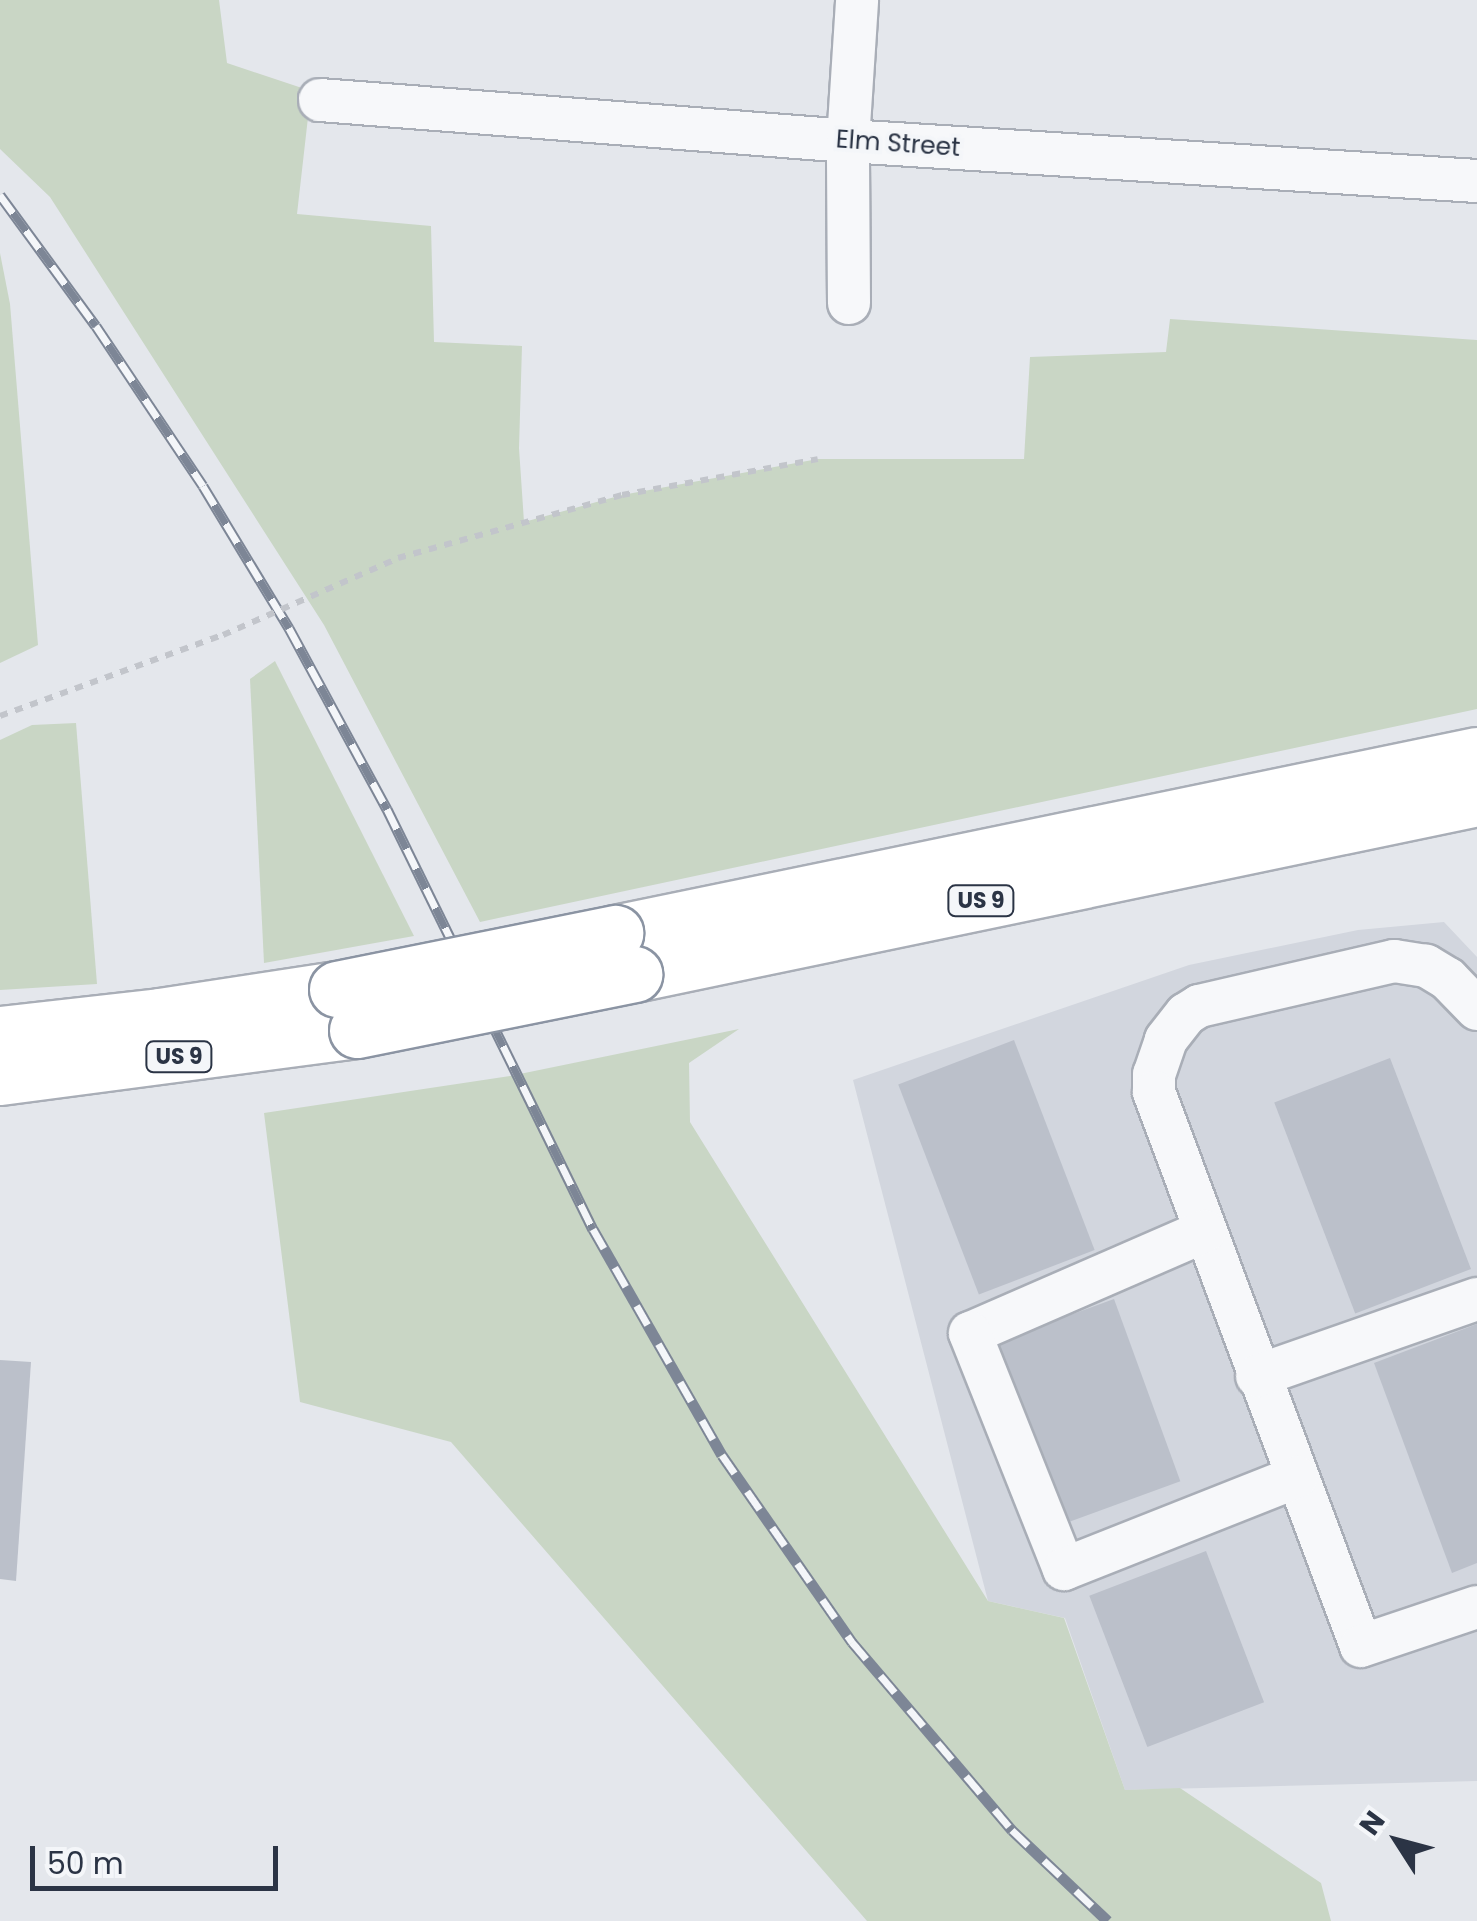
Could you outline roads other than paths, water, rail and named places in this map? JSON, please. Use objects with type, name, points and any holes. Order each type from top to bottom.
[{"type":"highway","name":"US 9","points":[[0,1077],[625,953],[1317,808],[1477,756]]},
{"type":"highway","name":"US 9","points":[[1317,808],[1477,798]]},
{"type":"highway","name":"US 9","points":[[0,1034],[160,1016],[347,1009]]},
{"type":"street","points":[[848,303],[848,141],[857,0]]},
{"type":"street","name":"Elm Street","points":[[320,100],[848,141],[1477,181]]},
{"type":"street","points":[[1477,1009],[1448,979],[1426,966],[1394,961],[1226,996],[1186,1014],[1158,1057],[1154,1092],[1361,1646],[1477,1607]]},
{"type":"street","points":[[1205,1231],[970,1334],[1064,1569],[1296,1478]]},
{"type":"street","points":[[1258,1376],[1477,1298]]},
{"type":"railway","points":[[0,195],[96,326],[203,486],[289,628],[387,809],[593,1229],[722,1455],[852,1642],[1012,1830],[1108,1921]]}]
